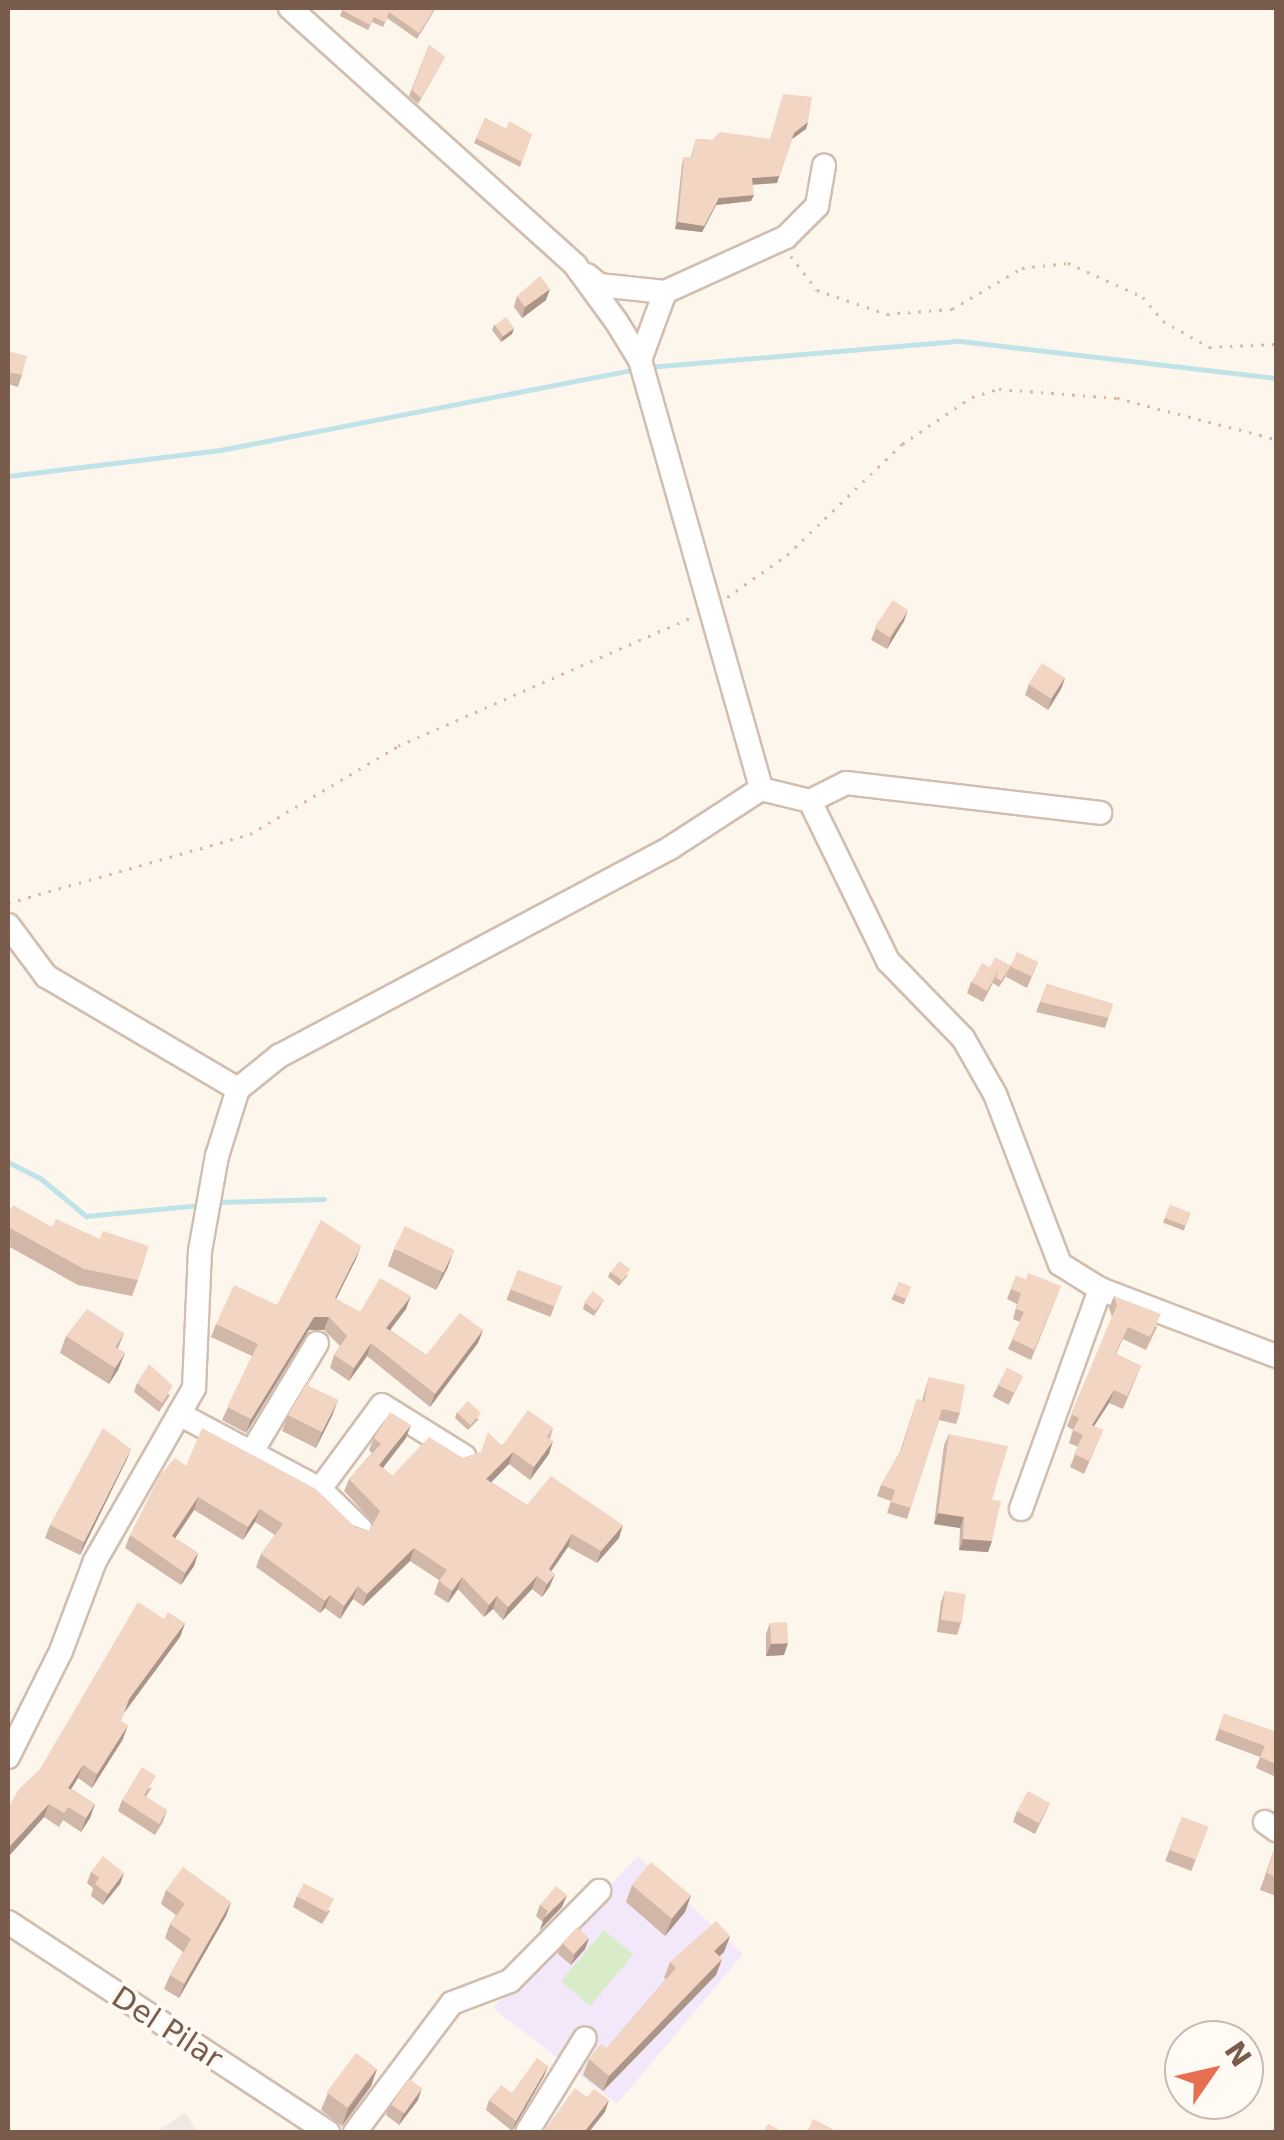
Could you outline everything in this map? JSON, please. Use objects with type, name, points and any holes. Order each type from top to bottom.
[{"type":"street","points":[[290,8],[599,285],[665,292],[786,237],[818,206],[824,166]]},
{"type":"street","points":[[575,265],[640,360],[714,608],[761,790]]},
{"type":"street","points":[[640,360],[665,292]]},
{"type":"street","points":[[8,1757],[61,1650],[94,1561],[194,1388],[200,1251],[217,1156],[238,1089],[279,1056],[670,848],[761,790],[810,801],[846,783],[1100,812]]},
{"type":"street","points":[[810,801],[888,961],[963,1038],[995,1094],[1060,1264],[1100,1290],[1276,1356]]},
{"type":"street","points":[[8,925],[46,976],[238,1089]]},
{"type":"street","points":[[1021,1509],[1100,1290]]},
{"type":"street","points":[[251,1453],[316,1343]]},
{"type":"street","points":[[320,1489],[382,1405],[464,1456]]},
{"type":"street","points":[[179,1414],[320,1489],[361,1529]]},
{"type":"street","points":[[355,2132],[452,2003],[510,1981],[599,1891]]},
{"type":"street","name":"Del Pilar","points":[[8,1922],[328,2132]]},
{"type":"street","points":[[526,2132],[585,2038]]},
{"type":"path","points":[[786,237],[787,252],[817,290],[886,314],[952,308],[1022,268],[1068,263],[1143,298],[1163,321],[1209,347],[1276,344]]},
{"type":"path","points":[[8,903],[250,834],[398,746],[714,608],[787,555],[902,444],[986,393],[1117,398],[1276,439]]},
{"type":"shaded area","points":[[638,1856],[743,1954],[617,2104],[493,2008]]},
{"type":"shaded area","points":[[185,2113],[198,2132],[156,2132]]},
{"type":"green space","points":[[604,1930],[633,1954],[590,2006],[561,1981]]},
{"type":"building","points":[[343,8],[435,8],[419,33],[389,12],[385,22],[374,17],[370,25]]},
{"type":"building","points":[[429,45],[445,57],[421,98],[412,90]]},
{"type":"building","points":[[783,94],[812,97],[808,122],[794,133],[779,176],[752,178],[754,195],[719,198],[704,226],[678,222],[684,157],[692,157],[696,139],[712,140],[720,132],[770,139]]},
{"type":"building","points":[[485,118],[506,129],[509,121],[532,134],[522,162],[476,138]]},
{"type":"building","points":[[540,276],[550,289],[525,307],[517,296]]},
{"type":"building","points":[[506,317],[514,328],[503,337],[495,325]]},
{"type":"building","points":[[11,352],[27,356],[22,375],[8,372]]},
{"type":"building","points":[[893,600],[908,610],[889,637],[875,627]]},
{"type":"building","points":[[1042,663],[1065,678],[1051,699],[1028,684]]},
{"type":"building","points":[[1017,952],[1038,962],[1031,976],[1010,967]]},
{"type":"building","points":[[995,957],[1011,966],[1001,981],[996,978],[998,972],[990,968]]},
{"type":"building","points":[[982,963],[998,972],[987,991],[971,982]]},
{"type":"building","points":[[1047,984],[1113,1004],[1109,1018],[1040,1002]]},
{"type":"building","points":[[13,1205],[52,1227],[56,1219],[100,1239],[103,1231],[149,1246],[138,1280],[84,1269],[8,1227]]},
{"type":"building","points":[[1170,1205],[1191,1213],[1186,1226],[1165,1218]]},
{"type":"building","points":[[321,1220],[361,1246],[335,1298],[360,1312],[380,1278],[411,1296],[386,1328],[426,1355],[460,1313],[483,1330],[435,1394],[371,1343],[354,1368],[334,1355],[347,1336],[329,1317],[314,1317],[251,1419],[227,1407],[258,1344],[216,1324],[234,1285],[277,1305]]},
{"type":"building","points":[[405,1226],[454,1250],[443,1273],[394,1248]]},
{"type":"building","points":[[619,1261],[630,1269],[622,1281],[611,1272]]},
{"type":"building","points":[[518,1270],[562,1287],[554,1306],[510,1290]]},
{"type":"building","points":[[1028,1273],[1061,1286],[1034,1350],[1012,1339],[1024,1312],[1016,1309],[1021,1293],[1011,1289],[1016,1276],[1026,1280]]},
{"type":"building","points":[[899,1282],[911,1287],[906,1299],[894,1294]]},
{"type":"building","points":[[593,1291],[604,1300],[595,1311],[584,1302]]},
{"type":"building","points":[[1114,1296],[1161,1314],[1150,1337],[1128,1327],[1115,1354],[1141,1366],[1127,1396],[1114,1390],[1092,1425],[1103,1430],[1089,1461],[1074,1454],[1083,1435],[1073,1430],[1079,1418],[1071,1414],[1117,1305]]},
{"type":"building","points":[[87,1309],[124,1333],[115,1347],[125,1353],[115,1368],[66,1336]]},
{"type":"building","points":[[149,1364],[173,1386],[162,1403],[137,1383]]},
{"type":"building","points":[[1007,1368],[1023,1376],[1014,1393],[998,1385]]},
{"type":"building","points":[[313,1373],[308,1386],[338,1400],[322,1432],[288,1415]]},
{"type":"building","points":[[929,1377],[965,1385],[960,1413],[942,1409],[911,1508],[891,1502],[895,1490],[881,1485],[902,1449],[917,1399],[924,1402]]},
{"type":"building","points":[[468,1401],[481,1413],[470,1425],[457,1413]]},
{"type":"building","points":[[528,1410],[553,1428],[547,1437],[553,1441],[534,1467],[513,1452],[486,1479],[527,1505],[551,1476],[623,1525],[601,1551],[572,1534],[549,1569],[555,1574],[547,1584],[537,1576],[508,1607],[497,1596],[489,1605],[462,1577],[452,1591],[439,1581],[447,1570],[414,1548],[367,1594],[358,1586],[344,1606],[330,1595],[325,1601],[261,1554],[283,1524],[260,1509],[248,1527],[198,1497],[172,1536],[198,1553],[185,1573],[130,1535],[160,1475],[175,1458],[186,1466],[202,1428],[316,1489],[355,1527],[369,1531],[380,1511],[349,1479],[381,1444],[374,1438],[390,1412],[411,1425],[379,1465],[392,1476],[429,1437],[463,1458],[481,1452],[488,1432],[502,1446]]},
{"type":"building","points":[[103,1428],[131,1449],[84,1542],[50,1525]]},
{"type":"building","points":[[949,1434],[1008,1446],[992,1500],[1001,1501],[992,1541],[963,1539],[964,1517],[938,1513]]},
{"type":"building","points":[[945,1591],[966,1594],[962,1623],[941,1620]]},
{"type":"building","points":[[138,1602],[164,1619],[168,1612],[185,1623],[129,1699],[121,1721],[128,1725],[97,1774],[83,1765],[68,1788],[95,1804],[86,1818],[68,1807],[64,1813],[49,1804],[8,1845],[8,1808],[19,1789],[40,1769]]},
{"type":"building","points":[[787,1622],[788,1643],[771,1644],[770,1623]]},
{"type":"building","points":[[1224,1714],[1276,1732],[1276,1764],[1260,1757],[1265,1746],[1219,1729]]},
{"type":"building","points":[[142,1767],[156,1776],[144,1795],[167,1810],[159,1824],[122,1800]]},
{"type":"building","points":[[1028,1791],[1050,1803],[1039,1823],[1017,1811]]},
{"type":"building","points":[[1182,1817],[1208,1827],[1196,1860],[1169,1850]]},
{"type":"building","points":[[1276,1844],[1276,1877],[1267,1873]]},
{"type":"building","points":[[103,1856],[124,1873],[108,1894],[95,1884],[99,1878],[91,1872]]},
{"type":"building","points":[[651,1862],[691,1895],[672,1918],[632,1885]]},
{"type":"building","points":[[183,1867],[231,1902],[184,1984],[170,1975],[191,1939],[170,1924],[185,1904],[166,1890]]},
{"type":"building","points":[[304,1883],[334,1899],[327,1912],[297,1896]]},
{"type":"building","points":[[556,1886],[567,1895],[544,1918],[548,1911],[540,1905]]},
{"type":"building","points":[[716,1921],[730,1936],[714,1951],[722,1959],[609,2076],[589,2059],[601,2044],[607,2048],[676,1968],[670,1962]]},
{"type":"building","points":[[577,1927],[589,1938],[574,1954],[562,1943]]},
{"type":"building","points":[[356,2053],[377,2069],[347,2108],[327,2092]]},
{"type":"building","points":[[537,2058],[548,2066],[516,2121],[489,2100],[501,2085],[512,2093]]},
{"type":"building","points":[[409,2079],[422,2088],[404,2114],[391,2104]]},
{"type":"building","points":[[575,2088],[587,2097],[594,2089],[609,2100],[584,2132],[543,2132]]},
{"type":"building","points":[[813,2119],[838,2132],[807,2132]]},
{"type":"building","points":[[768,2124],[783,2132],[763,2132]]},
{"type":"waterway","points":[[648,367],[960,341],[1276,378]]},
{"type":"waterway","points":[[8,476],[220,450],[637,369]]},
{"type":"waterway","points":[[8,1162],[40,1178],[86,1216],[201,1205]]},
{"type":"waterway","points":[[217,1202],[324,1199]]}]
